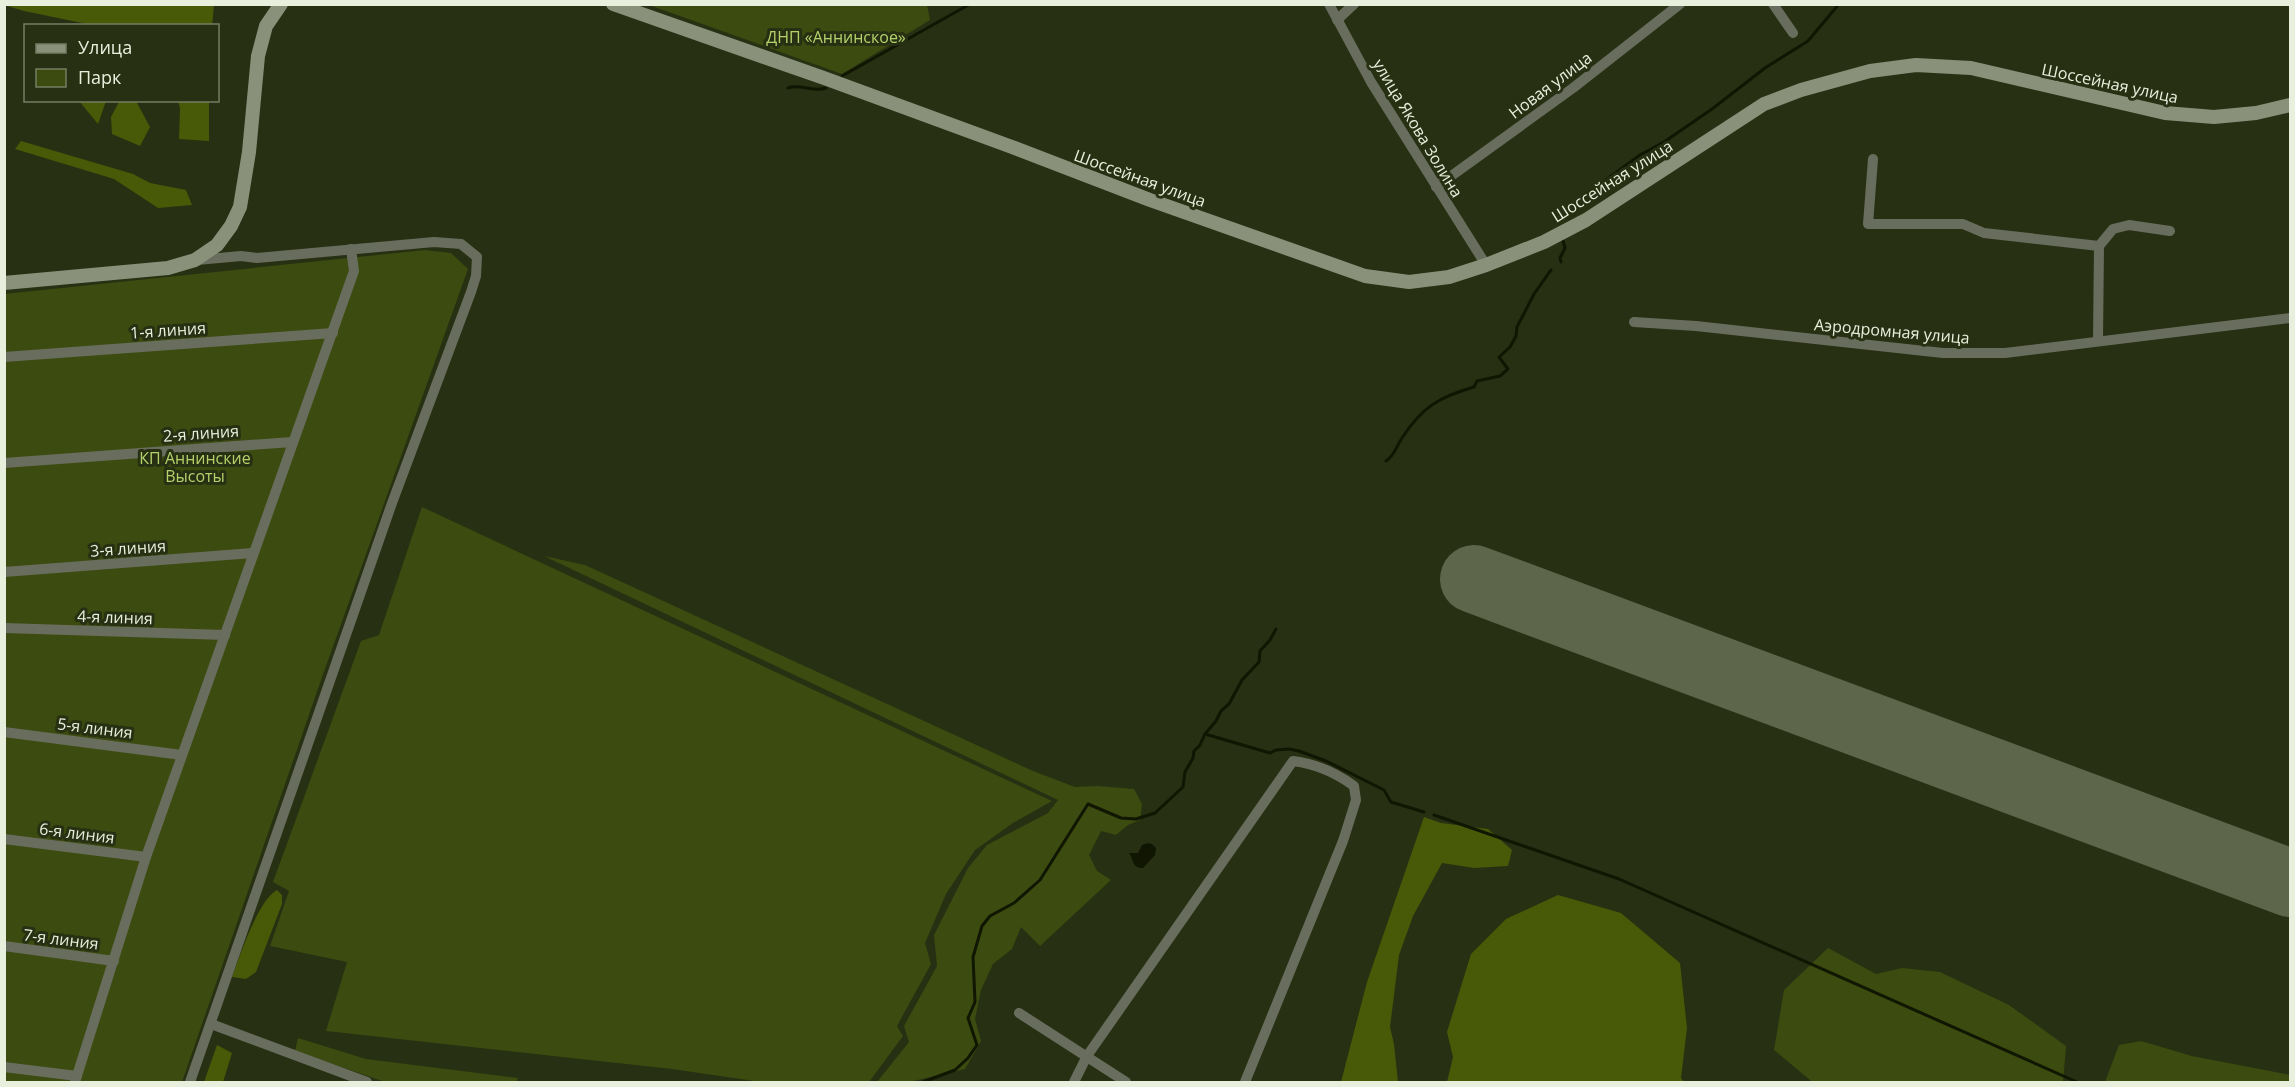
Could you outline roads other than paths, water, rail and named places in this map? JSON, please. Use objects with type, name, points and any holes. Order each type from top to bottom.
[{"type":"main road","points":[[4,283],[168,268],[195,260],[217,245],[231,226],[240,207],[246,176],[258,56],[266,26],[280,4]]},
{"type":"main road","name":"Шоссейная улица","points":[[613,4],[824,78],[1150,200],[1365,276],[1409,282],[1449,277],[1544,242],[1586,220],[1764,104],[1801,90],[1870,71],[1916,65],[1971,68],[2165,113],[2214,117],[2256,113],[2290,105]]},
{"type":"street","name":"улица Якова Золина","points":[[1329,4],[1371,82],[1486,265]]},
{"type":"street","points":[[1337,20],[1354,4]]},
{"type":"street","name":"Новая улица","points":[[1436,187],[1573,88],[1680,4]]},
{"type":"street","points":[[1773,4],[1793,33]]},
{"type":"street","points":[[1873,159],[1868,224],[1963,224],[1984,233],[2099,246]]},
{"type":"street","points":[[2098,341],[2099,246],[2113,229],[2129,225],[2170,231]]},
{"type":"street","points":[[190,1083],[392,503],[476,276],[477,257],[461,244],[434,242],[257,258],[241,256],[195,260]]},
{"type":"street","points":[[4,1067],[76,1079],[146,857],[354,271],[351,249]]},
{"type":"street","name":"Аэродромная улица","points":[[1634,322],[1696,326],[1943,353],[2005,353],[2290,318]]},
{"type":"street","name":"1-я линия","points":[[4,357],[333,333]]},
{"type":"street","name":"2-я линия","points":[[4,463],[292,442]]},
{"type":"street","name":"3-я линия","points":[[4,572],[254,553]]},
{"type":"street","name":"4-я линия","points":[[4,628],[225,635]]},
{"type":"street","name":"5-я линия","points":[[4,732],[182,755]]},
{"type":"street","points":[[1074,1083],[1087,1056],[1293,761],[1312,764],[1338,774],[1354,786],[1356,800],[1343,841],[1245,1083]]},
{"type":"street","name":"6-я линия","points":[[4,839],[146,857]]},
{"type":"street","name":"7-я линия","points":[[4,946],[114,961]]},
{"type":"street","points":[[1019,1013],[1126,1083]]},
{"type":"street","points":[[211,1024],[367,1083]]},
{"type":"waterway","points":[[842,76],[970,4]]},
{"type":"waterway","points":[[1556,222],[1555,217],[1582,201],[1591,191],[1640,155],[1664,142],[1765,68],[1808,41],[1839,4]]},
{"type":"waterway","points":[[788,88],[826,88]]},
{"type":"waterway","points":[[1561,262],[1560,258],[1565,248],[1563,241]]},
{"type":"waterway","points":[[1386,461],[1409,427],[1424,411],[1441,399],[1474,387],[1477,381],[1500,376],[1508,369],[1499,357],[1510,347],[1516,336],[1517,327],[1534,294],[1551,270]]},
{"type":"waterway","points":[[923,1082],[955,1070],[968,1058],[977,1045],[968,1018],[975,1002],[973,957],[982,926],[990,916],[1014,903],[1040,880],[1088,804],[1121,818],[1136,819],[1155,813],[1183,787],[1185,772],[1193,758],[1194,751],[1221,711],[1229,704],[1242,680],[1259,662],[1260,651],[1276,629]]},
{"type":"waterway","points":[[1205,734],[1270,753],[1289,749],[1299,751],[1326,761],[1384,790],[1391,802],[1424,812]]},
{"type":"waterway","points":[[1434,815],[1619,879],[2077,1082]]},
{"type":"park label","name":"ДНП «Аннинское»","points":[[836,37]]},
{"type":"park label","name":"КП Аннинские Высоты","points":[[195,467]]}]
